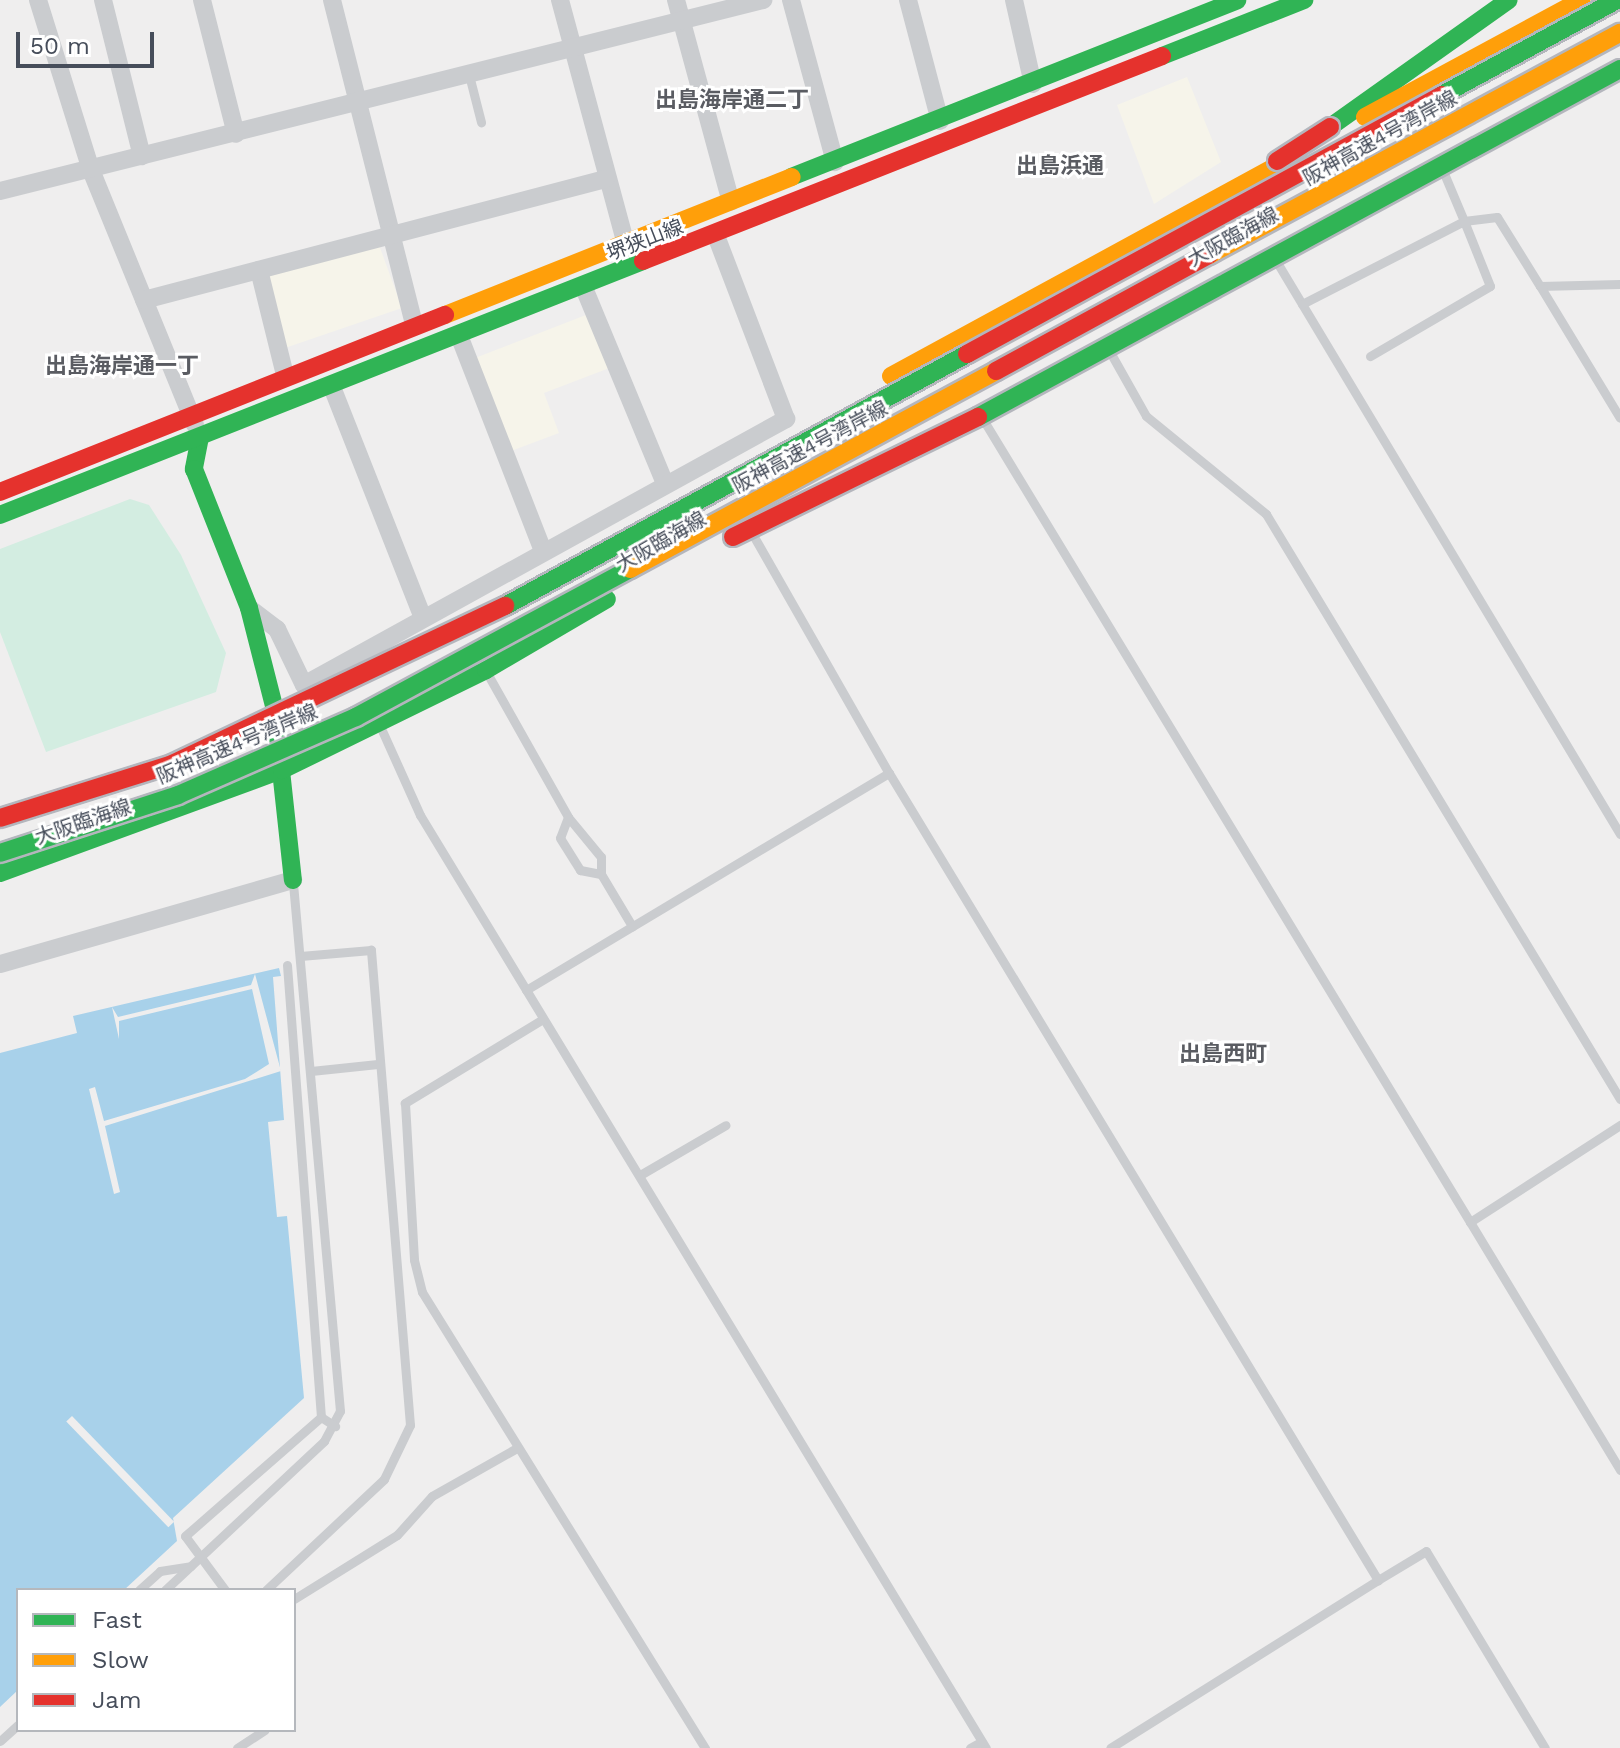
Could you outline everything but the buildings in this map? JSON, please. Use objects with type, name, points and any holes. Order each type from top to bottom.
[{"type":"main road","name":"堺狭山線","points":[[0,492],[192,416],[285,375],[940,121],[1237,0]]},
{"type":"main road","name":"堺狭山線","points":[[0,515],[460,338],[1304,0]]},
{"type":"main road","points":[[977,347],[1317,135],[1509,0]]},
{"type":"main road","name":"大阪臨海線","points":[[0,800],[160,753],[274,706],[453,616],[1581,0]]},
{"type":"main road","name":"阪神高速4号湾岸線","points":[[0,818],[172,764],[338,693],[1617,0]]},
{"type":"main road","name":"阪神高速4号湾岸線","points":[[0,853],[270,759],[433,678],[1620,33]]},
{"type":"main road","name":"大阪臨海線","points":[[0,873],[282,770],[486,670],[746,521],[974,404],[1620,47]]},
{"type":"main road","points":[[433,678],[899,460],[1620,69]]},
{"type":"main road","points":[[200,437],[194,469],[249,608],[274,706],[293,880]]},
{"type":"street","points":[[38,0],[91,170],[200,437]]},
{"type":"street","points":[[103,0],[142,156]]},
{"type":"street","points":[[202,0],[236,134]]},
{"type":"street","points":[[332,0],[356,105],[414,325]]},
{"type":"street","points":[[560,0],[605,179],[634,269]]},
{"type":"street","points":[[676,0],[731,202]]},
{"type":"street","points":[[0,191],[356,105],[763,0]]},
{"type":"street","points":[[791,0],[835,162]]},
{"type":"street","points":[[908,0],[940,121]]},
{"type":"street","points":[[1014,0],[1033,84]]},
{"type":"street","points":[[144,300],[605,179]]},
{"type":"street","points":[[249,608],[277,629],[304,685],[787,413],[716,236]]},
{"type":"street","points":[[259,270],[285,375]]},
{"type":"street","points":[[584,288],[665,484]]},
{"type":"street","points":[[460,338],[543,551]]},
{"type":"street","points":[[332,387],[422,616]]},
{"type":"street","points":[[0,964],[293,880]]},
{"type":"lane","points":[[469,75],[481,122]]},
{"type":"lane","points":[[1370,356],[1490,286],[1435,151]]},
{"type":"lane","points":[[1302,304],[1464,221],[1497,217],[1620,418]]},
{"type":"lane","points":[[1265,244],[1620,834]]},
{"type":"lane","points":[[1540,286],[1620,284]]},
{"type":"lane","points":[[1100,335],[1146,416],[1266,514],[1620,1099]]},
{"type":"lane","points":[[974,404],[1620,1470]]},
{"type":"lane","points":[[746,521],[889,773],[1378,1580]]},
{"type":"lane","points":[[486,670],[568,817],[601,857],[601,874],[632,926]]},
{"type":"lane","points":[[379,724],[420,815],[983,1745],[970,1748]]},
{"type":"lane","points":[[526,990],[889,773]]},
{"type":"lane","points":[[568,817],[560,838],[580,870],[601,874]]},
{"type":"lane","points":[[167,1588],[335,1426],[340,1392],[293,880]]},
{"type":"lane","points":[[268,1588],[384,1479],[410,1425],[371,950],[300,956]]},
{"type":"lane","points":[[287,965],[321,1417]]},
{"type":"lane","points":[[543,1019],[405,1103],[422,1292],[705,1748]]},
{"type":"lane","points":[[311,1071],[378,1064]]},
{"type":"lane","points":[[640,1175],[726,1125]]},
{"type":"lane","points":[[1470,1222],[1620,1125]]},
{"type":"lane","points":[[321,1417],[335,1426]]},
{"type":"lane","points":[[223,1588],[194,1563],[185,1536],[321,1417]]},
{"type":"lane","points":[[296,1598],[397,1535],[432,1496],[517,1448]]},
{"type":"lane","points":[[1110,1748],[1426,1551],[1545,1748]]},
{"type":"lane","points":[[141,1588],[160,1571],[194,1563]]},
{"type":"lane","points":[[0,1741],[16,1727]]},
{"type":"lane","points":[[237,1748],[262,1732]]},
{"type":"shaded area","points":[[1187,77],[1221,162],[1154,204],[1117,105]]},
{"type":"shaded area","points":[[379,245],[402,308],[282,349],[263,274]]},
{"type":"shaded area","points":[[591,313],[612,367],[544,393],[559,433],[511,451],[475,358]]},
{"type":"green space","points":[[130,499],[149,505],[181,555],[226,653],[216,692],[46,752],[0,632],[0,549]]},
{"type":"water","points":[[279,968],[281,976],[273,977],[284,1120],[268,1122],[277,1217],[287,1216],[304,1398],[173,1518],[177,1541],[126,1588],[16,1588],[16,1692],[0,1707],[0,1053],[77,1033],[73,1016]]},
{"type":"pier","points":[[255,974],[281,1071],[105,1126],[120,1192],[114,1194],[89,1089],[95,1087],[104,1121],[245,1079],[269,1064],[252,989],[119,1021],[119,1039],[112,1007],[118,1017],[251,985]]},
{"type":"pier","points":[[72,1416],[174,1522],[168,1527],[66,1422]]},
{"type":"traffic: fast","points":[[791,177],[1237,0]]},
{"type":"traffic: fast","points":[[1162,56],[1304,0]]},
{"type":"traffic: fast","points":[[1330,127],[1509,0]]},
{"type":"traffic: fast","points":[[1442,95],[1617,0]]},
{"type":"traffic: fast","points":[[978,417],[1620,69]]},
{"type":"traffic: fast","points":[[0,515],[643,261]]},
{"type":"traffic: fast","points":[[505,606],[967,354]]},
{"type":"traffic: fast","points":[[200,437],[194,469],[249,608],[274,706],[293,880]]},
{"type":"traffic: fast","points":[[0,853],[178,795],[356,717],[630,569]]},
{"type":"traffic: fast","points":[[0,873],[282,770],[486,670],[607,599]]},
{"type":"traffic: slow","points":[[1365,117],[1581,0]]},
{"type":"traffic: slow","points":[[1209,255],[1620,33]]},
{"type":"traffic: slow","points":[[891,376],[1298,154]]},
{"type":"traffic: slow","points":[[445,315],[791,177]]},
{"type":"traffic: slow","points":[[630,569],[996,371]]},
{"type":"traffic: jam","points":[[643,261],[1162,56]]},
{"type":"traffic: jam","points":[[967,354],[1442,95]]},
{"type":"traffic: jam","points":[[1277,161],[1330,127]]},
{"type":"traffic: jam","points":[[996,371],[1209,255]]},
{"type":"traffic: jam","points":[[0,492],[445,315]]},
{"type":"traffic: jam","points":[[733,537],[978,417]]},
{"type":"traffic: jam","points":[[0,818],[172,764],[505,606]]},
{"type":"district","name":"出島海岸通二丁","points":[[732,100]]},
{"type":"district","name":"出島浜通","points":[[1060,166]]},
{"type":"district","name":"出島海岸通一丁","points":[[122,366]]},
{"type":"district","name":"出島西町","points":[[1223,1054]]}]
